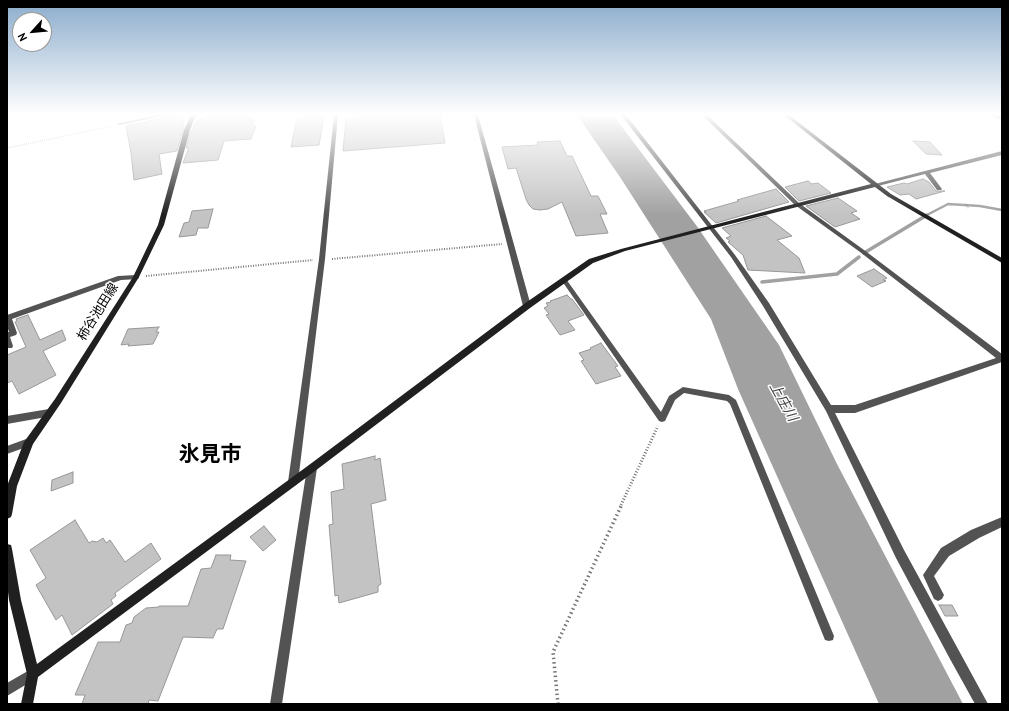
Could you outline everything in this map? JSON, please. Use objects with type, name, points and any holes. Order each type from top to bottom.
[{"type":"street","name":"柿谷池田線","points":[[7,514],[10,484],[29,442],[136,277],[160,225],[182,148]]},
{"type":"street","points":[[293,482],[322,259],[333,148]]},
{"type":"street","points":[[485,148],[527,306]]},
{"type":"street","points":[[649,148],[733,256],[766,305],[829,409],[900,554],[954,656],[982,704]]},
{"type":"street","points":[[739,148],[797,204],[862,251],[1002,359]]},
{"type":"street","points":[[828,148],[874,185],[1002,261]]},
{"type":"street","points":[[7,690],[33,674],[312,468],[527,306],[591,261],[623,250],[711,228],[797,204],[1002,153]]},
{"type":"street","points":[[926,172],[931,176],[939,189]]},
{"type":"street","points":[[7,335],[13,333],[8,318],[120,278],[136,277]]},
{"type":"street","points":[[829,409],[855,409],[1002,359]]},
{"type":"street","points":[[7,420],[49,413]]},
{"type":"street","points":[[7,450],[29,442]]},
{"type":"street","points":[[276,704],[312,468]]},
{"type":"street","points":[[938,595],[928,574],[946,552],[975,534],[1002,522]]},
{"type":"street","points":[[7,549],[9,574],[33,674],[27,704]]},
{"type":"lane","points":[[564,280],[662,419],[672,398],[683,390],[729,398],[733,402],[829,636]]},
{"type":"path","points":[[966,204],[968,208]]},
{"type":"path","points":[[558,704],[553,652],[662,419]]},
{"type":"water","name":"上庄川","points":[[600,148],[638,148],[696,225],[779,345],[837,464],[963,704],[879,704],[738,389],[711,319]]},
{"type":"building","points":[[130,148],[178,148],[177,151],[159,154],[162,174],[134,180]]},
{"type":"building","points":[[189,148],[222,148],[218,160],[183,163]]},
{"type":"building","points":[[343,148],[379,148],[343,151]]},
{"type":"building","points":[[502,148],[563,148],[567,156],[572,156],[591,196],[598,196],[607,214],[600,214],[608,233],[576,236],[562,202],[548,209],[533,209],[526,199],[516,168],[508,169]]},
{"type":"building","points":[[920,148],[936,148],[942,155],[926,154]]},
{"type":"building","points":[[923,179],[929,182],[936,191],[945,191],[916,199],[909,194],[900,195],[887,187],[904,183],[907,184]]},
{"type":"building","points":[[808,181],[812,184],[818,183],[831,193],[799,201],[785,187]]},
{"type":"building","points":[[776,189],[789,202],[716,223],[704,212],[739,201],[737,200]]},
{"type":"building","points":[[838,198],[857,211],[851,213],[860,219],[835,227],[806,206]]},
{"type":"building","points":[[213,209],[208,228],[198,228],[196,235],[179,237],[184,223],[189,222],[192,211]]},
{"type":"building","points":[[766,216],[792,236],[777,240],[799,258],[805,273],[748,270],[743,255],[728,242],[730,241],[726,238],[731,236],[722,228]]},
{"type":"building","points":[[874,269],[887,278],[883,280],[886,281],[872,287],[857,276]]},
{"type":"building","points":[[567,295],[572,299],[584,315],[568,321],[575,330],[560,335],[546,315],[549,314],[544,308],[548,306],[546,303]]},
{"type":"building","points":[[28,315],[40,340],[62,330],[66,340],[43,351],[56,375],[19,394],[12,381],[7,383],[7,355],[26,347],[15,322],[17,321],[16,319]]},
{"type":"building","points":[[159,327],[156,332],[159,332],[153,344],[128,346],[129,344],[121,345],[128,329]]},
{"type":"building","points":[[601,343],[618,366],[615,367],[621,376],[596,384],[581,361],[584,360],[579,353],[591,349],[590,348]]},
{"type":"building","points":[[375,456],[375,460],[380,458],[386,500],[371,504],[381,584],[378,586],[378,592],[339,603],[338,595],[335,596],[329,525],[333,524],[331,492],[344,489],[342,464]]},
{"type":"building","points":[[73,472],[73,483],[51,491],[52,480]]},
{"type":"building","points":[[75,520],[89,543],[92,541],[97,542],[103,538],[106,543],[110,540],[125,562],[151,543],[161,559],[115,593],[116,596],[111,600],[113,604],[72,635],[62,615],[56,620],[36,585],[46,578],[30,550]]},
{"type":"building","points":[[264,526],[276,540],[263,551],[250,537]]},
{"type":"building","points":[[216,555],[231,555],[230,560],[246,561],[223,629],[217,629],[213,638],[183,637],[158,701],[149,700],[148,704],[82,704],[85,695],[75,695],[98,642],[120,642],[126,625],[132,623],[134,617],[146,608],[159,606],[188,606],[201,569],[211,568]]},
{"type":"building","points":[[939,605],[952,605],[958,616],[945,616]]},
{"type":"waterway","points":[[925,216],[948,204],[980,206],[1002,210]]},
{"type":"waterway","points":[[864,253],[927,215]]},
{"type":"waterway","points":[[762,282],[837,274],[859,257]]},
{"type":"district","name":"氷見市","points":[[210,455]]}]
